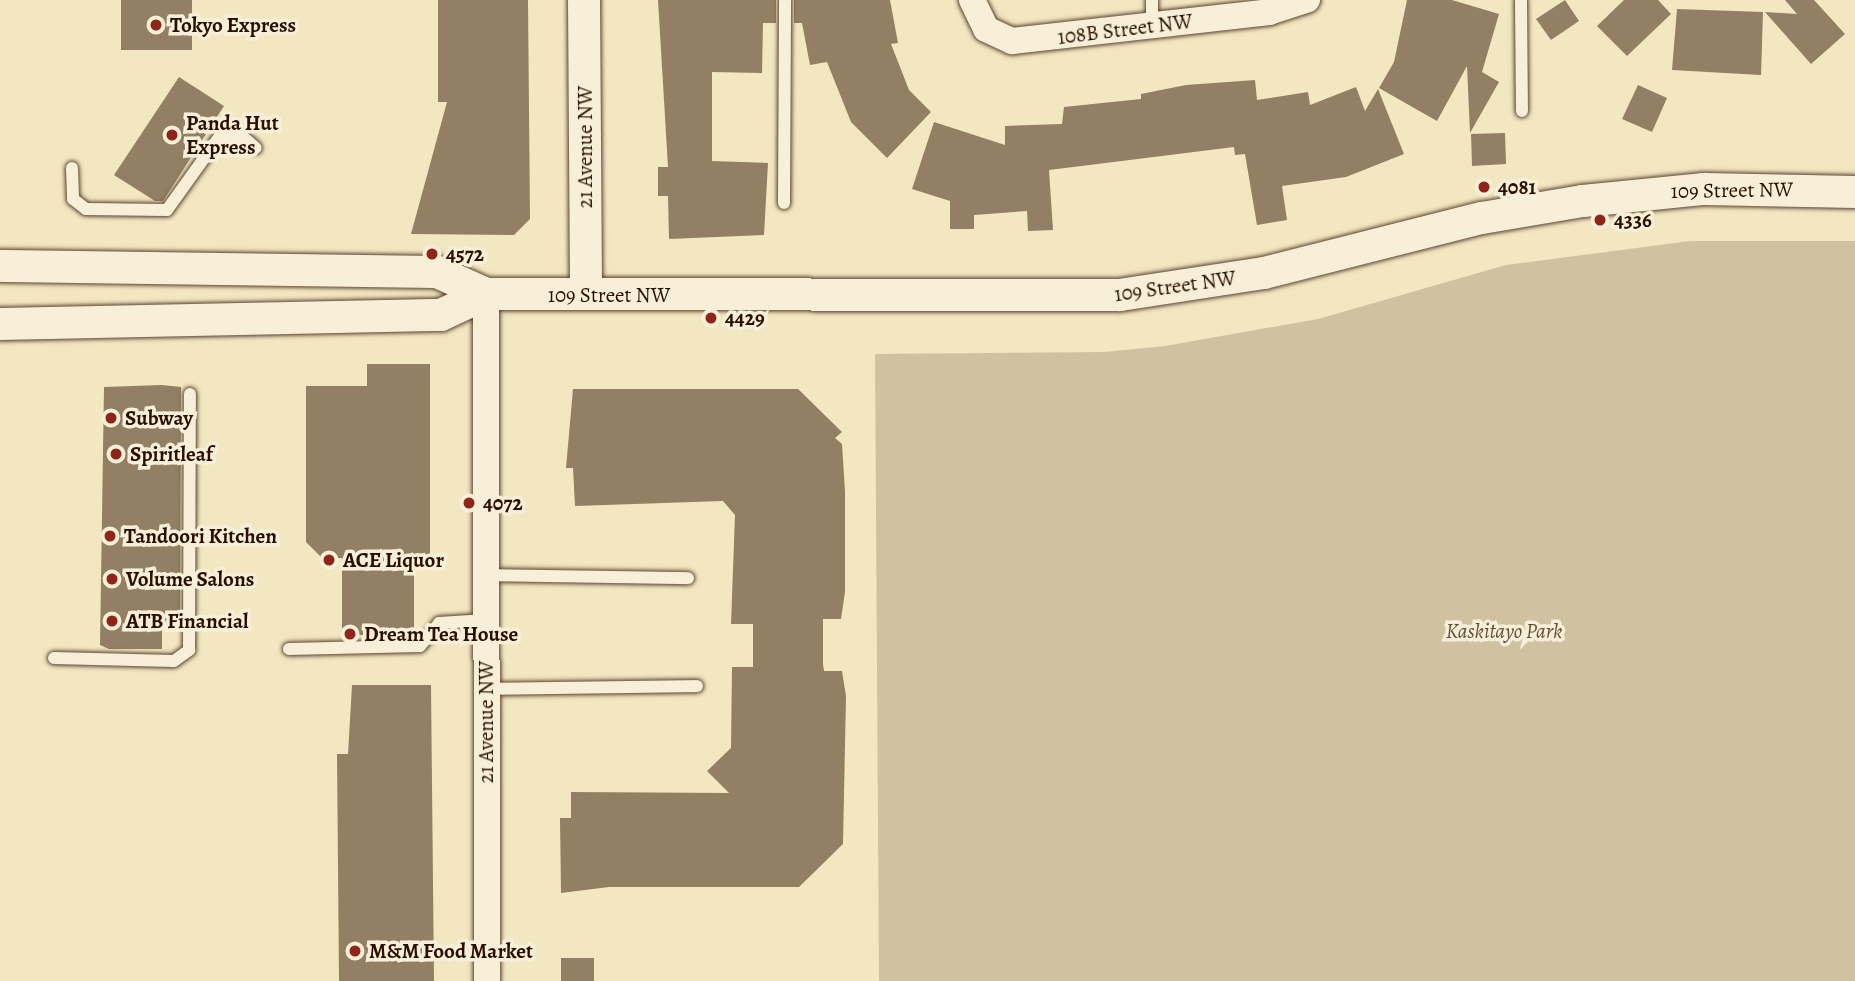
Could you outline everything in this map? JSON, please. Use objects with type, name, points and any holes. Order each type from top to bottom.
[{"type":"street","name":"21 Avenue NW","points":[[584,0],[586,294]]},
{"type":"street","name":"108B Street NW","points":[[972,0],[986,29],[1012,41],[1027,41],[1152,13],[1269,12],[1307,0]]},
{"type":"street","name":"109 Street NW","points":[[0,267],[437,272],[486,294],[1120,295],[1264,273],[1470,221],[1583,201],[1704,189],[1855,192]]},
{"type":"street","name":"21 Avenue NW","points":[[486,294],[487,981]]},
{"type":"street","name":"109 Street NW","points":[[0,324],[441,315],[486,294]]},
{"type":"lane","points":[[785,0],[785,203]]},
{"type":"lane","points":[[1521,0],[1522,111]]},
{"type":"lane","points":[[72,168],[74,199],[86,209],[167,210],[220,136],[242,136],[256,148]]},
{"type":"lane","points":[[54,658],[174,661],[189,650],[190,394]]},
{"type":"lane","points":[[486,575],[688,578]]},
{"type":"lane","points":[[289,649],[420,646],[444,621],[486,620]]},
{"type":"lane","points":[[486,690],[697,686]]},
{"type":"green space","name":"Kaskitayo Park","points":[[1690,241],[1855,241],[1855,981],[879,981],[875,354],[1104,352],[1165,346],[1318,319],[1506,265]]},
{"type":"building","name":"Tokyo Express","points":[[121,0],[192,0],[192,50],[121,50]]},
{"type":"building","points":[[438,0],[528,0],[530,219],[514,235],[411,234],[447,102],[438,102]]},
{"type":"building","points":[[658,0],[776,0],[776,23],[763,23],[762,73],[712,72],[712,161],[768,163],[764,235],[669,239],[668,196],[658,196],[658,167],[668,167]]},
{"type":"building","points":[[794,0],[890,0],[898,43],[891,44],[909,90],[931,112],[887,158],[851,122],[827,62],[810,65],[802,23],[794,23]]},
{"type":"building","points":[[1407,0],[1452,0],[1499,14],[1482,72],[1499,82],[1470,133],[1467,66],[1437,121],[1379,88],[1394,62]]},
{"type":"building","points":[[1565,0],[1579,21],[1551,40],[1536,19]]},
{"type":"building","points":[[1624,0],[1658,0],[1671,14],[1627,56],[1597,26]]},
{"type":"building","points":[[1785,0],[1814,0],[1845,34],[1811,64],[1765,12],[1797,14]]},
{"type":"building","points":[[1677,9],[1763,12],[1761,75],[1672,70]]},
{"type":"building","name":"Panda Hut Express","points":[[179,77],[224,106],[163,201],[155,201],[114,175]]},
{"type":"building","points":[[1255,80],[1257,100],[1308,92],[1310,105],[1356,87],[1365,111],[1378,89],[1404,154],[1346,177],[1282,186],[1287,220],[1257,225],[1245,154],[1235,155],[1234,147],[1049,170],[1053,230],[1028,231],[1027,211],[974,215],[974,229],[950,229],[950,201],[912,189],[934,122],[1005,145],[1005,126],[1062,124],[1064,107],[1141,99],[1141,94],[1186,85]]},
{"type":"building","points":[[1638,85],[1667,98],[1652,132],[1622,119]]},
{"type":"building","points":[[1505,133],[1506,164],[1472,166],[1471,134]]},
{"type":"building","points":[[367,364],[430,364],[430,555],[414,555],[414,635],[342,635],[342,558],[322,558],[306,542],[306,386],[367,386]]},
{"type":"building","points":[[104,387],[181,387],[180,624],[162,624],[162,649],[109,649],[100,645]]},
{"type":"building","points":[[573,389],[798,389],[842,432],[835,438],[842,444],[845,592],[841,619],[823,619],[823,664],[824,671],[842,671],[846,696],[843,844],[799,887],[609,887],[561,893],[560,818],[571,818],[571,792],[729,793],[707,771],[731,748],[732,667],[753,667],[753,624],[731,624],[735,515],[723,501],[575,506],[573,468],[566,468]]},
{"type":"building","points":[[352,685],[431,685],[434,981],[339,981],[337,754],[348,754]]},
{"type":"building","points":[[561,958],[594,958],[594,981],[561,981]]},
{"type":"place","name":"Tokyo Express","points":[[156,25]]},
{"type":"place","name":"Panda Hut Express","points":[[172,135]]},
{"type":"place","name":"4081","points":[[1484,187]]},
{"type":"place","name":"4336","points":[[1600,220]]},
{"type":"place","name":"4572","points":[[432,254]]},
{"type":"place","name":"4429","points":[[711,318]]},
{"type":"place","name":"Subway","points":[[111,418]]},
{"type":"place","name":"Spiritleaf","points":[[116,454]]},
{"type":"place","name":"4072","points":[[469,503]]},
{"type":"place","name":"Tandoori Kitchen","points":[[110,536]]},
{"type":"place","name":"ACE Liquor","points":[[329,560]]},
{"type":"place","name":"Volume Salons","points":[[112,579]]},
{"type":"place","name":"ATB Financial","points":[[112,621]]},
{"type":"place","name":"Dream Tea House","points":[[350,634]]},
{"type":"place","name":"M&M Food Market","points":[[355,951]]}]
